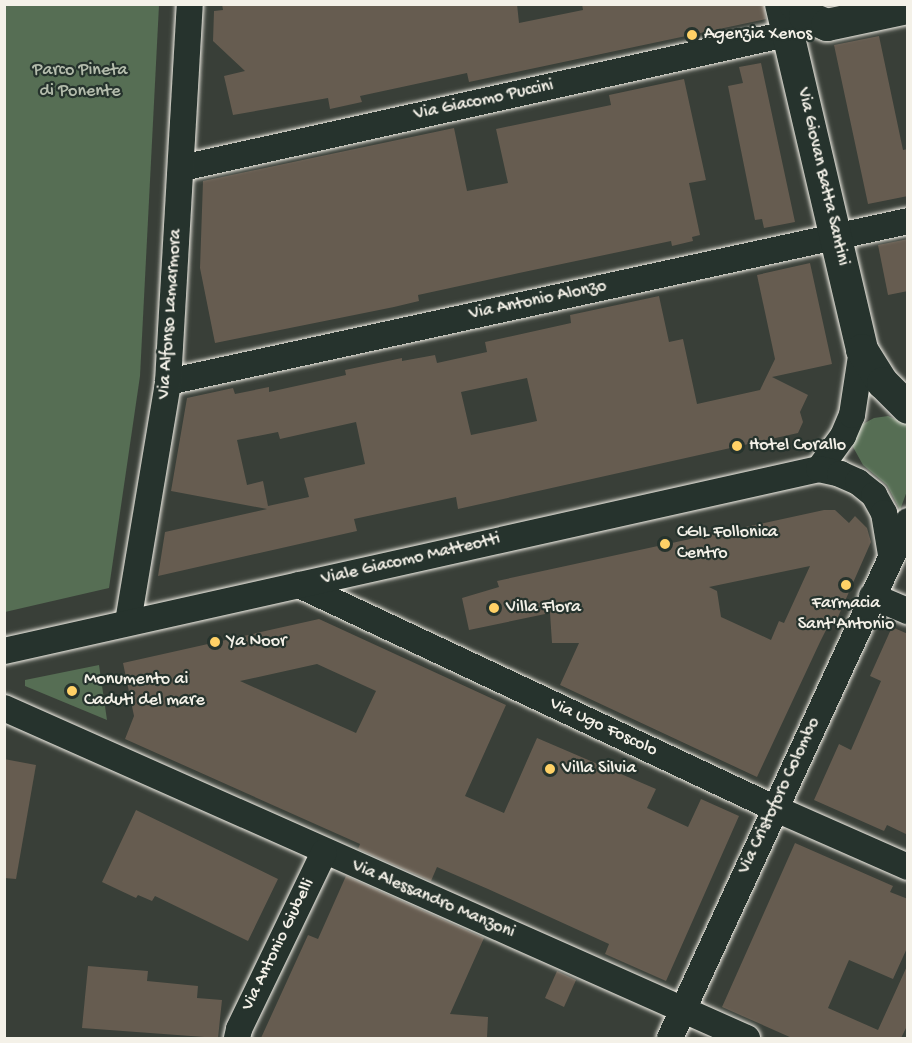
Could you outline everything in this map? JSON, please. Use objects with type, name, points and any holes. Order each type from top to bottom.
[{"type":"street","name":"Via Alfonso Lamarmora","points":[[128,622],[168,382],[190,4]]},
{"type":"street","points":[[795,4],[805,16],[827,25],[908,8]]},
{"type":"street","name":"Via Giacomo Puccini","points":[[182,168],[784,19]]},
{"type":"street","name":"Via Giovan Batta Santini","points":[[784,19],[862,350],[883,383],[908,408]]},
{"type":"street","points":[[803,92],[803,70],[810,43],[827,25]]},
{"type":"street","name":"Via Antonio Alonzo","points":[[168,382],[908,221]]},
{"type":"street","points":[[862,350],[852,416],[843,436],[819,469],[840,474],[858,482],[874,495],[884,513],[891,555]]},
{"type":"street","name":"Viale Giacomo Matteotti","points":[[4,651],[819,469]]},
{"type":"street","name":"Via Cristoforo Colombo","points":[[670,1038],[908,521]]},
{"type":"street","name":"Via Ugo Foscolo","points":[[299,585],[774,808],[908,867]]},
{"type":"street","points":[[872,596],[908,611]]},
{"type":"street","name":"Via Alessandro Manzoni","points":[[4,708],[747,1038]]},
{"type":"street","name":"Via Antonio Giubelli","points":[[237,1038],[239,1029],[324,852]]},
{"type":"green space","name":"Parco Pineta di Ponente","points":[[5,4],[159,5],[140,376],[109,588],[5,612]]},
{"type":"green space","points":[[888,416],[907,424],[907,491],[900,510],[887,485],[863,465],[853,447],[855,435],[863,424],[874,418]]},
{"type":"green space","points":[[99,665],[107,720],[25,686],[25,680]]},
{"type":"building","points":[[222,4],[517,4],[519,23],[583,10],[582,4],[764,4],[766,19],[469,82],[467,73],[360,96],[362,102],[330,109],[328,98],[233,115],[224,76],[245,71],[213,41],[214,11],[223,10]]},
{"type":"building","points":[[879,36],[903,150],[908,149],[908,196],[868,204],[834,45]]},
{"type":"building","points":[[761,63],[795,222],[764,228],[762,219],[755,220],[728,86],[743,83],[739,67]]},
{"type":"building","points":[[684,79],[706,180],[689,183],[700,235],[692,237],[693,241],[672,246],[671,241],[519,273],[418,295],[419,301],[394,307],[215,343],[200,268],[203,181],[454,128],[467,191],[508,183],[496,129],[611,105],[609,95]]},
{"type":"building","points":[[908,239],[908,291],[888,295],[878,245]]},
{"type":"building","points":[[810,263],[832,364],[772,377],[808,395],[800,412],[803,422],[798,433],[458,509],[456,497],[354,519],[357,531],[158,576],[165,532],[267,509],[171,491],[187,398],[233,388],[235,394],[269,387],[269,392],[346,375],[345,370],[402,358],[402,361],[435,355],[437,363],[487,352],[485,342],[571,323],[570,315],[659,296],[669,342],[683,339],[697,404],[760,390],[775,359],[757,275]],"holes":[[[527,378],[537,421],[471,435],[461,392]],[[356,422],[365,464],[304,478],[309,497],[268,506],[263,481],[247,485],[237,440],[278,432],[280,439]]]},
{"type":"building","points":[[824,510],[835,510],[849,523],[855,516],[867,528],[871,542],[834,626],[829,624],[757,777],[560,685],[579,643],[552,643],[550,613],[469,630],[462,598],[499,587],[497,581]],"holes":[[[810,566],[784,623],[779,621],[771,640],[721,617],[717,591],[709,587]]]},
{"type":"building","points":[[319,619],[506,705],[465,796],[504,813],[537,738],[656,789],[647,808],[688,827],[701,799],[739,816],[666,981],[605,954],[609,944],[488,889],[437,867],[431,881],[358,849],[360,844],[125,739],[134,716],[123,663]],"holes":[[[317,664],[376,691],[356,733],[240,681]]]},
{"type":"building","points":[[892,627],[908,634],[908,835],[887,825],[884,831],[814,800],[839,744],[851,750],[881,681],[870,676]]},
{"type":"building","points":[[4,759],[36,765],[16,879],[4,878]]},
{"type":"building","points":[[136,810],[278,879],[248,941],[155,896],[152,901],[138,895],[136,898],[102,882]]},
{"type":"building","points":[[795,843],[893,886],[890,892],[908,899],[908,946],[893,979],[849,960],[828,1008],[878,1030],[908,964],[908,1024],[901,1038],[792,1038],[722,1007]]},
{"type":"building","points":[[346,876],[484,938],[450,1014],[488,1017],[487,1038],[261,1038],[308,935],[318,939]]},
{"type":"building","points":[[88,966],[148,971],[147,981],[198,986],[197,998],[222,1000],[218,1038],[82,1028]]},
{"type":"building","points":[[557,971],[576,980],[564,1007],[545,998]]},
{"type":"place","name":"Agenzia Xenos","points":[[692,35]]},
{"type":"place","name":"Hotel Corallo","points":[[737,446]]},
{"type":"place","name":"CGIL Follonica Centro","points":[[665,544]]},
{"type":"place","name":"Farmacia Sant'Antonio","points":[[846,585]]},
{"type":"place","name":"Villa Flora","points":[[494,608]]},
{"type":"place","name":"Ya Noor","points":[[215,642]]},
{"type":"place","name":"Monumento ai Caduti del mare","points":[[72,691]]},
{"type":"place","name":"Villa Silvia","points":[[550,769]]}]
